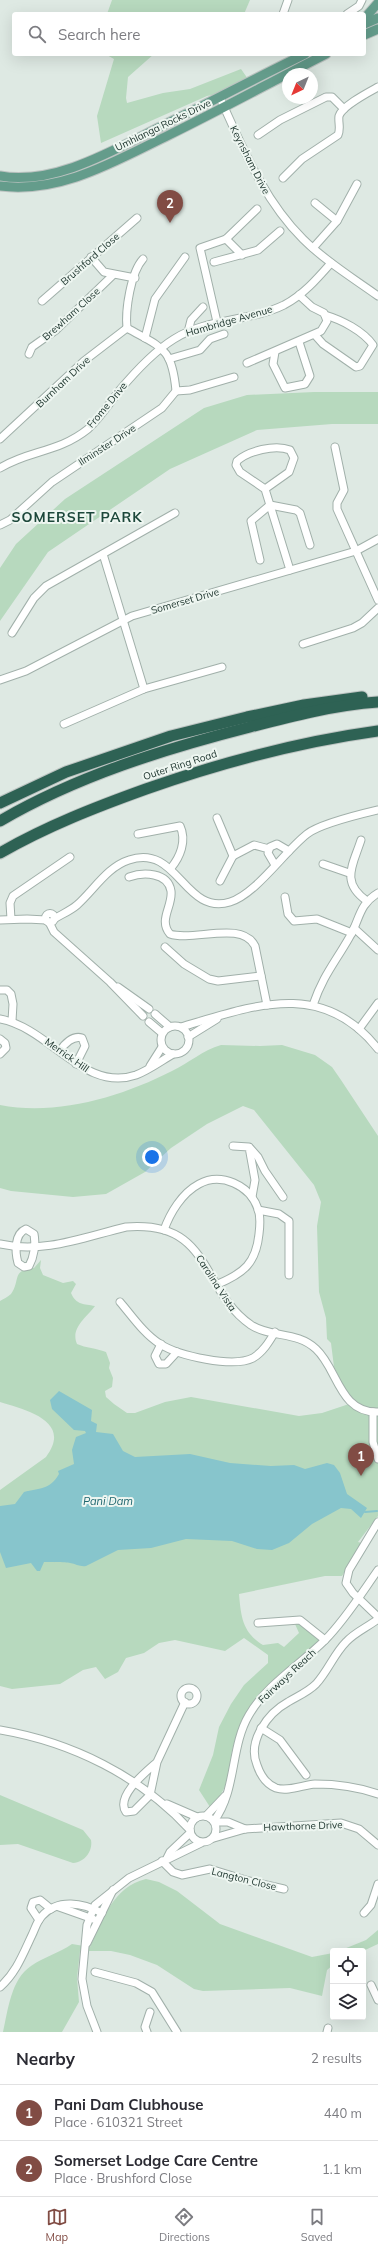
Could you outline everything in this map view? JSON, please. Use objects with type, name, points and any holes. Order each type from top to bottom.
[{"type":"highway","points":[[0,803],[66,772],[171,736],[247,717],[304,705],[345,698],[378,697]]},
{"type":"highway","name":"Outer Ring Road","points":[[1,820],[97,774],[147,757],[292,716],[378,702]]},
{"type":"highway","name":"Outer Ring Road","points":[[0,853],[78,814],[191,773],[280,747],[378,731]]},
{"type":"main road","points":[[366,17],[378,3]]},
{"type":"main road","points":[[366,23],[378,18]]},
{"type":"main road","points":[[366,34],[378,29]]},
{"type":"main road","name":"Umhlanga Rocks Drive","points":[[0,176],[17,178],[34,177],[86,162],[220,98],[300,56]]},
{"type":"main road","name":"Umhlanga Rocks Drive","points":[[0,186],[35,187],[82,176],[225,108],[322,56]]},
{"type":"street","points":[[284,12],[288,0]]},
{"type":"street","points":[[350,12],[358,7],[362,0]]},
{"type":"street","points":[[284,178],[302,159],[338,134],[340,131],[339,117],[344,108],[378,87]]},
{"type":"street","points":[[258,135],[280,120],[326,96],[332,97],[344,108]]},
{"type":"street","name":"Keynsham Drive","points":[[220,98],[253,170],[266,194],[284,218],[313,248],[331,263],[378,296]]},
{"type":"street","points":[[313,248],[337,221],[357,184]]},
{"type":"street","points":[[315,203],[337,221]]},
{"type":"street","points":[[217,322],[201,247],[226,239],[257,209]]},
{"type":"street","name":"Brushford Close","points":[[42,301],[137,218]]},
{"type":"street","points":[[214,262],[258,250],[280,231]]},
{"type":"street","points":[[226,239],[242,255]]},
{"type":"street","points":[[91,257],[104,272],[113,275],[135,278]]},
{"type":"street","points":[[145,338],[155,299],[185,257]]},
{"type":"street","points":[[143,259],[137,267],[128,303],[127,328],[163,348],[169,359],[176,392],[190,390],[234,377]]},
{"type":"street","name":"Hambridge Avenue","points":[[163,348],[174,339],[188,332],[217,322],[266,311],[283,305],[300,295],[313,284],[331,263]]},
{"type":"street","name":"Brewham Close","points":[[29,354],[32,347],[56,330],[113,275]]},
{"type":"street","points":[[300,295],[325,315],[340,320],[369,340],[373,345],[372,350],[360,366],[356,367],[323,344],[315,335]]},
{"type":"street","points":[[188,332],[192,320],[203,307]]},
{"type":"street","points":[[246,363],[315,335],[325,326],[325,315]]},
{"type":"street","name":"Burnham Drive","points":[[0,439],[84,361],[127,328]]},
{"type":"street","points":[[169,359],[200,350],[210,339],[224,334]]},
{"type":"street","points":[[275,352],[273,364],[283,387],[288,389],[305,384],[308,382],[310,376],[299,342]]},
{"type":"street","name":"Frome Drive","points":[[0,468],[13,460],[57,448],[76,438],[96,421],[130,379],[163,348]]},
{"type":"street","name":"Ilminster Drive","points":[[0,526],[10,520],[66,472],[162,408],[176,392]]},
{"type":"street","points":[[336,447],[344,490],[337,503],[337,509],[378,600]]},
{"type":"street","points":[[265,489],[291,470],[294,458],[290,450],[271,448],[237,461],[237,467],[240,472],[265,489],[290,570]]},
{"type":"street","points":[[270,504],[296,510],[300,513],[310,545]]},
{"type":"street","points":[[260,560],[251,521],[270,504]]},
{"type":"street","points":[[12,633],[40,592],[174,512]]},
{"type":"street","name":"Somerset Drive","points":[[0,680],[26,671],[132,616],[356,550],[378,539]]},
{"type":"street","points":[[103,554],[144,689]]},
{"type":"street","points":[[303,644],[354,628],[362,623],[378,608]]},
{"type":"street","points":[[64,724],[144,689],[222,667]]},
{"type":"street","points":[[0,920],[50,919],[66,912],[77,904],[114,868],[130,860],[146,857],[156,859],[171,868],[200,898],[207,902],[223,904],[245,894],[289,851],[315,830],[378,810]]},
{"type":"street","points":[[217,818],[233,856]]},
{"type":"street","points":[[138,834],[180,826],[182,837],[181,852],[171,868]]},
{"type":"street","points":[[361,840],[349,874],[353,888],[366,901]]},
{"type":"street","points":[[220,881],[233,856],[254,845],[269,849],[277,844],[289,851]]},
{"type":"street","points":[[269,849],[269,855],[275,864]]},
{"type":"street","points":[[11,919],[10,903],[13,896],[70,857]]},
{"type":"street","points":[[323,864],[349,874]]},
{"type":"street","points":[[129,877],[143,873],[150,874],[162,878],[168,884],[171,895],[166,917],[166,925],[171,935],[236,933],[246,936],[255,946],[267,1005]]},
{"type":"street","points":[[313,1005],[324,975],[353,931],[366,901],[378,892]]},
{"type":"street","points":[[285,897],[288,914],[294,921],[317,919],[353,931],[378,950]]},
{"type":"street","points":[[50,919],[54,932],[110,982],[143,1016]]},
{"type":"street","points":[[165,947],[184,964],[212,980],[261,976]]},
{"type":"street","points":[[110,982],[149,1009]]},
{"type":"street","points":[[0,990],[8,990],[11,994],[13,1009],[12,1021]]},
{"type":"street","points":[[149,1068],[162,1047],[162,1033],[170,1027],[181,1027],[267,1005],[296,1003],[313,1005],[341,1016],[359,1029],[378,1049]]},
{"type":"street","points":[[359,1029],[378,1003]]},
{"type":"street","points":[[156,1014],[170,1027]]},
{"type":"street","points":[[162,1047],[173,1054],[185,1050],[188,1037],[220,1016]]},
{"type":"street","points":[[0,1018],[0,1023]]},
{"type":"street","name":"Merrick Hill","points":[[0,1018],[12,1021],[36,1033],[76,1064],[93,1074],[110,1078],[125,1078],[149,1068],[173,1054]]},
{"type":"street","points":[[149,1022],[162,1033]]},
{"type":"street","points":[[181,1027],[188,1037]]},
{"type":"street","points":[[60,1051],[67,1042],[75,1037],[83,1038],[85,1046],[76,1064]]},
{"type":"street","points":[[0,1040],[5,1043],[6,1048],[0,1054]]},
{"type":"street","points":[[233,1146],[249,1147],[258,1157],[265,1171],[283,1197]]},
{"type":"street","points":[[249,1147],[255,1180],[252,1197]]},
{"type":"street","points":[[164,1230],[168,1218],[184,1196],[200,1183],[214,1180],[232,1182],[246,1191],[252,1197],[258,1210],[260,1223],[256,1253],[243,1271],[218,1284]]},
{"type":"street","points":[[258,1210],[279,1214],[289,1221],[289,1276]]},
{"type":"street","name":"Carolina Vista","points":[[0,1244],[16,1248],[34,1248],[51,1246],[126,1227],[139,1226],[164,1230],[184,1240],[200,1255],[236,1314],[253,1327],[304,1340],[313,1346],[326,1360],[344,1394],[361,1409],[376,1412]]},
{"type":"street","points":[[26,1229],[34,1234],[34,1248],[32,1260],[29,1266],[24,1267],[18,1262],[16,1248],[19,1235],[26,1229]]},
{"type":"street","points":[[120,1302],[150,1336],[160,1344],[177,1352],[218,1360],[245,1361],[262,1350],[275,1332]]},
{"type":"street","points":[[160,1344],[155,1356],[159,1364],[166,1364],[177,1352]]},
{"type":"street","points":[[376,1412],[373,1442],[378,1459]]},
{"type":"street","points":[[378,1522],[346,1577],[348,1588],[378,1618],[346,1641],[316,1684],[278,1709],[261,1728],[256,1742],[255,1761],[260,1772],[270,1785],[284,1789],[314,1784],[344,1786],[378,1794]]},
{"type":"street","name":"Fairways Reach","points":[[214,1821],[222,1808],[226,1796],[234,1766],[239,1737],[249,1715],[262,1696],[325,1640],[358,1599],[378,1570]]},
{"type":"street","points":[[258,1623],[300,1620],[325,1640]]},
{"type":"street","points":[[157,1762],[134,1784],[124,1802],[126,1812],[134,1811],[150,1794],[157,1762],[185,1702]]},
{"type":"street","points":[[261,1728],[280,1740],[306,1775]]},
{"type":"street","points":[[0,1730],[39,1738],[80,1752],[161,1802],[190,1831],[194,1839],[201,1843]]},
{"type":"street","points":[[206,1816],[226,1796]]},
{"type":"street","points":[[97,2032],[82,1986],[82,1965],[89,1918],[93,1909],[100,1899],[129,1878],[165,1859],[174,1857],[201,1843],[208,1842],[214,1838],[217,1830],[214,1821],[206,1816],[197,1817],[161,1802]]},
{"type":"street","points":[[165,1859],[190,1831],[191,1823],[197,1817]]},
{"type":"street","name":"Hawthorne Drive","points":[[214,1821],[228,1822],[245,1829]]},
{"type":"street","name":"Hawthorne Drive","points":[[214,1838],[245,1829],[341,1823],[359,1829],[378,1845]]},
{"type":"street","name":"Langton Close","points":[[165,1859],[173,1872],[182,1875],[210,1869],[249,1881],[284,1889]]},
{"type":"street","points":[[364,1913],[371,1905],[378,1884]]},
{"type":"street","points":[[86,1944],[113,1890]]},
{"type":"street","points":[[39,1920],[31,1908],[33,1902],[40,1900],[54,1908],[98,1921]]},
{"type":"street","points":[[0,1987],[19,1963],[39,1920],[54,1908],[74,1903],[102,1913]]},
{"type":"street","points":[[96,1972],[136,1983],[152,1992],[177,2032]]},
{"type":"street","points":[[371,1985],[378,2000]]},
{"type":"street","points":[[147,2032],[145,2027],[150,2012]]},
{"type":"green space","points":[[112,0],[250,0],[245,12],[108,12]]},
{"type":"green space","points":[[109,56],[152,56],[128,77],[127,103],[163,93],[190,89],[241,69],[248,79],[228,90],[225,89],[217,94],[207,96],[101,143],[97,116],[114,59]]},
{"type":"green space","points":[[314,392],[378,392],[378,424],[332,424],[257,430],[170,469],[48,552],[0,621],[0,568],[16,544],[65,499],[204,408],[247,395]]},
{"type":"green space","points":[[221,1045],[282,1045],[315,1055],[332,1067],[378,1136],[378,1516],[358,1542],[362,1543],[342,1576],[325,1576],[239,1594],[244,1623],[251,1635],[263,1645],[278,1643],[284,1647],[299,1633],[295,1624],[303,1622],[322,1639],[282,1672],[255,1699],[236,1736],[223,1791],[210,1807],[199,1790],[213,1755],[219,1727],[231,1704],[244,1685],[268,1663],[268,1655],[244,1638],[225,1651],[175,1640],[159,1643],[144,1653],[126,1658],[118,1672],[105,1679],[96,1667],[83,1670],[60,1684],[12,1689],[0,1686],[0,1490],[46,1457],[53,1445],[54,1434],[50,1426],[43,1419],[33,1413],[0,1402],[0,1301],[11,1294],[19,1273],[27,1269],[34,1268],[41,1260],[40,1268],[43,1275],[63,1283],[73,1281],[76,1284],[71,1293],[75,1300],[84,1304],[95,1306],[80,1323],[75,1338],[77,1344],[106,1352],[110,1363],[109,1368],[113,1378],[112,1387],[105,1391],[106,1397],[127,1413],[135,1413],[165,1402],[191,1397],[299,1416],[322,1413],[349,1404],[348,1395],[334,1367],[331,1343],[327,1339],[326,1318],[319,1292],[317,1226],[321,1202],[314,1185],[254,1110],[243,1106],[207,1124],[171,1148],[145,1172],[106,1194],[73,1197],[11,1191],[0,1188],[0,1105],[22,1108],[44,1108],[88,1102],[132,1089],[178,1068],[208,1050]]},
{"type":"green space","points":[[0,1795],[83,1830],[91,1840],[91,1848],[89,1852],[81,1861],[73,1863],[18,1844],[0,1845]]},
{"type":"green space","points":[[146,1879],[159,1882],[177,1891],[220,1924],[312,1957],[330,1954],[330,1968],[327,1970],[322,1996],[290,1988],[203,1991],[194,1989],[157,1965],[130,1955],[111,1951],[80,1951],[77,1978],[79,2002],[62,2032],[3,2032],[11,1996],[24,1972],[36,1963],[72,1944],[90,1947],[110,1906],[125,1889]]},
{"type":"green space","points":[[378,1930],[378,1944],[366,1950],[366,1948],[346,1948],[366,1940]]},
{"type":"water","name":"Pani Dam","points":[[59,1391],[92,1410],[91,1421],[97,1424],[96,1432],[113,1434],[123,1451],[135,1457],[190,1454],[230,1463],[271,1466],[294,1465],[305,1469],[327,1463],[334,1465],[340,1473],[347,1494],[367,1508],[361,1518],[351,1509],[341,1508],[312,1524],[289,1543],[272,1550],[257,1549],[232,1541],[186,1539],[151,1548],[118,1550],[86,1566],[68,1563],[44,1562],[40,1571],[37,1571],[31,1563],[6,1568],[0,1552],[0,1506],[15,1504],[24,1492],[44,1488],[52,1483],[59,1474],[58,1471],[74,1464],[72,1450],[76,1437],[86,1433],[85,1431],[74,1430],[52,1409],[50,1400]]},
{"type":"waterway","points":[[365,1512],[377,1511]]},
{"type":"place","name":"Somerset Lodge Care Centre","points":[[170,223]]},
{"type":"place","name":"Pani Dam Clubhouse","points":[[361,1476]]},
{"type":"district","name":"SOMERSET PARK","points":[[77,517]]}]
